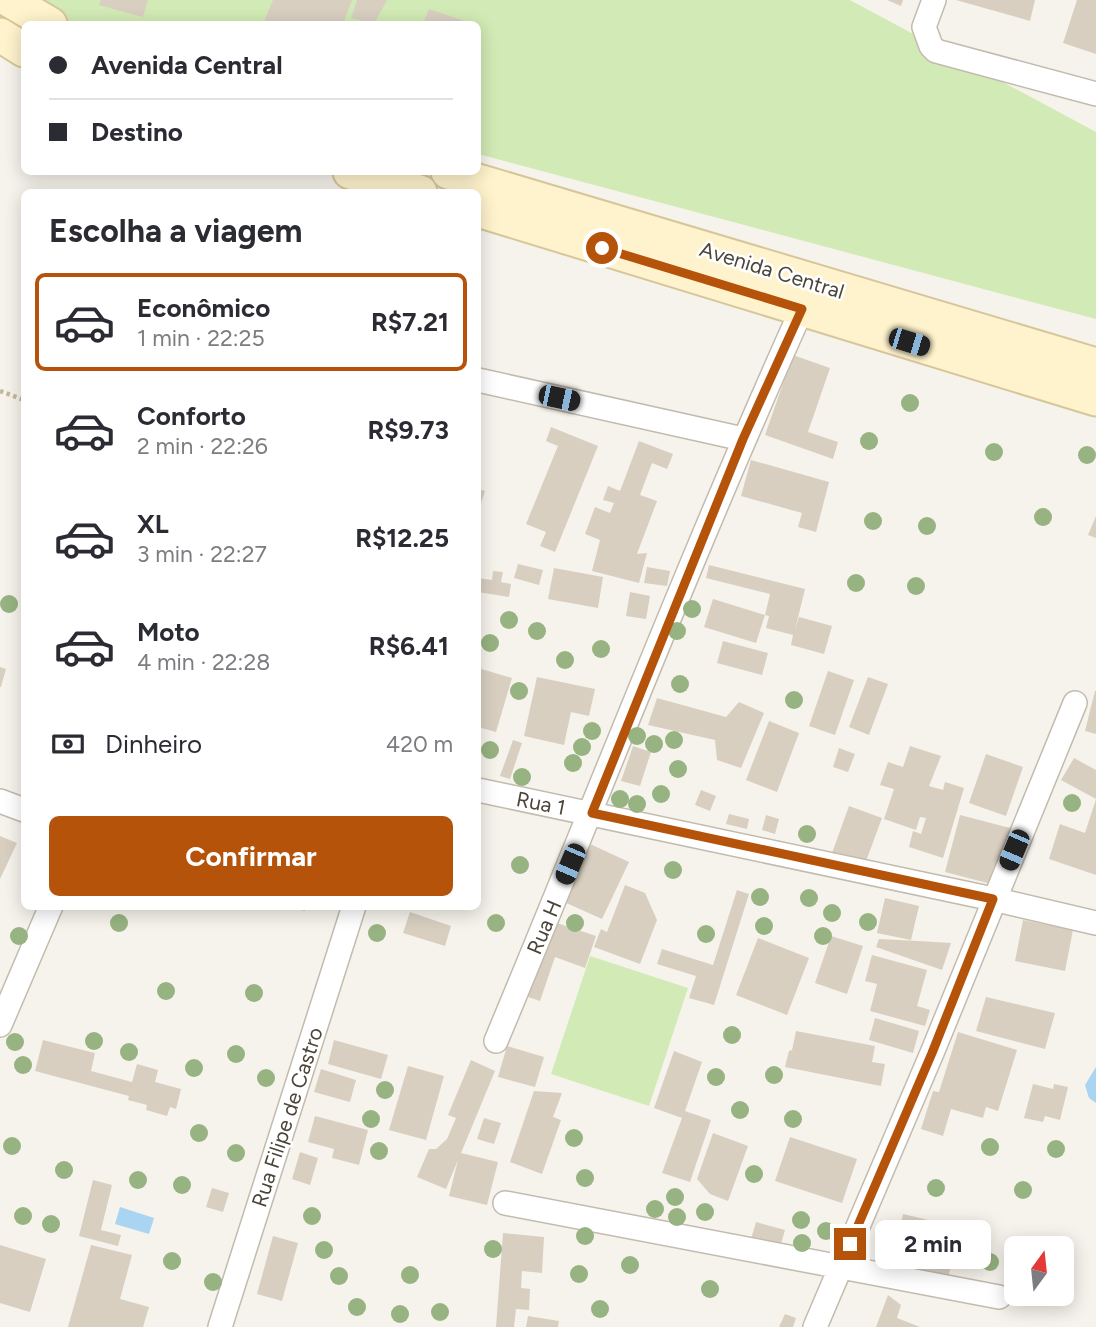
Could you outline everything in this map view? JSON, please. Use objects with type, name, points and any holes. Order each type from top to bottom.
[{"type":"main road","points":[[9,0],[45,21]]},
{"type":"main road","points":[[0,35],[21,48]]},
{"type":"main road","name":"Avenida Central","points":[[458,175],[1096,365]]},
{"type":"main road","points":[[363,181],[404,189]]},
{"type":"main road","name":"Avenida Central","points":[[481,211],[1096,398]]},
{"type":"street","points":[[934,0],[923,27],[931,46],[942,55],[1096,94]]},
{"type":"street","name":"Rua H","points":[[496,1041],[592,813],[743,439],[802,309]]},
{"type":"street","points":[[481,381],[743,439]]},
{"type":"street","points":[[815,1327],[932,1053],[1075,703]]},
{"type":"street","name":"Rua 1","points":[[481,791],[1096,923]]},
{"type":"street","points":[[0,800],[21,809]]},
{"type":"street","points":[[0,1025],[49,910]]},
{"type":"street","name":"Rua Filipe de Castro","points":[[220,1327],[353,910]]},
{"type":"street","points":[[505,1203],[999,1297]]},
{"type":"path","points":[[0,391],[21,399]]},
{"type":"green space","points":[[0,0],[850,0],[1096,132],[1096,319],[481,155],[481,21],[21,21],[21,32],[0,27]]},
{"type":"green space","points":[[590,956],[688,988],[649,1106],[551,1074]]},
{"type":"water","points":[[1096,1067],[1096,1103],[1089,1098],[1085,1085]]},
{"type":"water","points":[[120,1207],[154,1218],[149,1234],[115,1224]]},
{"type":"building","points":[[101,0],[148,0],[143,17],[99,5]]},
{"type":"building","points":[[273,0],[352,0],[344,21],[264,21]]},
{"type":"building","points":[[357,0],[387,0],[376,21],[351,18]]},
{"type":"building","points":[[887,0],[903,0],[901,6]]},
{"type":"building","points":[[956,0],[1035,0],[1030,21]]},
{"type":"building","points":[[1077,0],[1096,0],[1096,54],[1063,43]]},
{"type":"building","points":[[429,9],[464,21],[424,21]]},
{"type":"building","points":[[793,355],[830,368],[808,432],[838,442],[833,459],[765,435]]},
{"type":"building","points":[[551,427],[598,446],[555,552],[540,546],[546,532],[526,524],[558,446],[546,441]]},
{"type":"building","points":[[639,441],[673,454],[667,469],[652,463],[640,495],[657,501],[637,554],[647,553],[639,583],[592,571],[600,540],[585,534],[595,507],[610,513],[614,503],[603,500],[608,486],[620,491]]},
{"type":"building","points":[[751,460],[829,482],[816,532],[798,527],[802,513],[741,496]]},
{"type":"building","points":[[1096,516],[1096,538],[1088,535]]},
{"type":"building","points":[[518,564],[543,570],[539,585],[514,578]]},
{"type":"building","points":[[709,565],[805,589],[795,630],[799,617],[832,626],[824,654],[791,645],[793,635],[766,628],[769,616],[765,615],[770,594],[706,578]]},
{"type":"building","points":[[647,567],[670,571],[667,586],[644,583]]},
{"type":"building","points":[[554,568],[603,577],[598,608],[548,599]]},
{"type":"building","points":[[493,571],[503,572],[501,582],[511,584],[509,597],[481,592],[481,578],[492,580]]},
{"type":"building","points":[[630,592],[650,596],[646,619],[626,616]]},
{"type":"building","points":[[713,599],[765,615],[756,643],[704,627]]},
{"type":"building","points":[[723,641],[768,653],[762,675],[717,663]]},
{"type":"building","points":[[0,667],[6,669],[1,687],[0,687]]},
{"type":"building","points":[[481,669],[512,678],[496,732],[481,728]]},
{"type":"building","points":[[828,671],[854,680],[835,735],[809,726]]},
{"type":"building","points":[[537,677],[595,689],[589,716],[571,712],[564,745],[524,736]]},
{"type":"building","points":[[868,677],[888,684],[869,735],[849,727]]},
{"type":"building","points":[[1096,691],[1096,734],[1085,731]]},
{"type":"building","points":[[657,698],[726,717],[739,702],[764,713],[741,768],[717,760],[715,740],[648,725]]},
{"type":"building","points":[[769,721],[799,733],[777,792],[746,780]]},
{"type":"building","points":[[513,740],[522,743],[510,779],[500,776]]},
{"type":"building","points":[[633,746],[651,752],[640,786],[621,781]]},
{"type":"building","points":[[910,746],[941,756],[929,786],[943,790],[945,782],[964,788],[943,858],[909,847],[913,831],[921,834],[926,818],[920,817],[916,830],[884,819],[894,789],[880,785],[888,762],[903,767]]},
{"type":"building","points":[[839,748],[855,754],[848,772],[833,767]]},
{"type":"building","points":[[986,754],[1023,767],[1006,816],[969,803]]},
{"type":"building","points":[[1074,758],[1096,770],[1096,799],[1061,780]]},
{"type":"building","points":[[701,790],[716,796],[710,811],[695,805]]},
{"type":"building","points":[[1096,799],[1096,875],[1049,859],[1060,824],[1085,833]]},
{"type":"building","points":[[849,806],[882,818],[865,864],[832,853]]},
{"type":"building","points":[[729,814],[749,819],[747,829],[726,824]]},
{"type":"building","points":[[766,815],[779,819],[775,834],[762,830]]},
{"type":"building","points":[[960,815],[1010,828],[995,885],[945,872]]},
{"type":"building","points":[[0,836],[17,843],[0,879]]},
{"type":"building","points":[[590,844],[629,862],[602,919],[564,902]]},
{"type":"building","points":[[625,885],[645,893],[657,920],[640,964],[594,947],[601,929],[607,932]]},
{"type":"building","points":[[737,890],[749,894],[714,1005],[689,998],[696,976],[657,964],[662,949],[713,965]]},
{"type":"building","points":[[885,898],[919,906],[911,940],[877,933]]},
{"type":"building","points":[[410,912],[451,926],[445,946],[403,933]]},
{"type":"building","points":[[1023,920],[1073,930],[1065,971],[1015,961]]},
{"type":"building","points":[[554,922],[596,936],[585,968],[555,957],[540,1001],[528,997]]},
{"type":"building","points":[[831,936],[863,946],[847,994],[815,983]]},
{"type":"building","points":[[758,938],[809,958],[787,1015],[736,995]]},
{"type":"building","points":[[879,939],[951,943],[942,970],[876,947]]},
{"type":"building","points":[[872,955],[927,970],[917,1006],[930,1010],[925,1026],[870,1011],[877,984],[865,981]]},
{"type":"building","points":[[986,997],[1055,1013],[1045,1049],[976,1031]]},
{"type":"building","points":[[875,1018],[919,1031],[913,1053],[869,1040]]},
{"type":"building","points":[[796,1031],[875,1046],[872,1062],[885,1064],[881,1086],[785,1067]]},
{"type":"building","points":[[958,1032],[1017,1050],[998,1111],[986,1107],[983,1118],[951,1109],[943,1136],[921,1129],[933,1091],[939,1092]]},
{"type":"building","points":[[43,1040],[95,1053],[91,1071],[132,1082],[137,1064],[158,1070],[155,1082],[181,1089],[176,1109],[170,1107],[167,1116],[146,1110],[147,1105],[128,1100],[129,1096],[35,1071]]},
{"type":"building","points":[[334,1040],[388,1055],[381,1079],[328,1064]]},
{"type":"building","points":[[507,1046],[544,1057],[535,1087],[498,1077]]},
{"type":"building","points":[[674,1051],[702,1062],[685,1111],[711,1120],[690,1182],[662,1173],[682,1118],[654,1108]]},
{"type":"building","points":[[471,1060],[495,1071],[461,1153],[498,1162],[487,1205],[449,1196],[458,1160],[446,1189],[417,1177],[429,1149],[436,1149],[447,1139],[456,1118],[448,1115]]},
{"type":"building","points":[[408,1066],[444,1076],[426,1140],[389,1130]]},
{"type":"building","points":[[321,1069],[356,1080],[350,1102],[314,1092]]},
{"type":"building","points":[[1033,1084],[1053,1089],[1054,1084],[1068,1087],[1060,1120],[1045,1116],[1043,1122],[1024,1118]]},
{"type":"building","points":[[534,1091],[562,1093],[553,1117],[561,1120],[542,1174],[510,1162]]},
{"type":"building","points":[[315,1116],[368,1130],[359,1165],[332,1158],[334,1149],[308,1142]]},
{"type":"building","points":[[484,1118],[501,1123],[494,1144],[477,1139]]},
{"type":"building","points":[[713,1133],[748,1146],[728,1201],[710,1194],[697,1179]]},
{"type":"building","points":[[790,1137],[857,1159],[842,1203],[775,1181]]},
{"type":"building","points":[[300,1152],[318,1158],[310,1185],[292,1179]]},
{"type":"building","points":[[93,1180],[112,1185],[101,1230],[121,1235],[118,1246],[79,1236]]},
{"type":"building","points":[[212,1188],[229,1193],[223,1212],[206,1207]]},
{"type":"building","points":[[903,1214],[937,1222],[934,1236],[957,1242],[948,1278],[891,1264]]},
{"type":"building","points":[[756,1222],[785,1230],[780,1247],[751,1239]]},
{"type":"building","points":[[503,1233],[544,1237],[542,1273],[522,1271],[521,1288],[530,1289],[529,1310],[516,1309],[514,1327],[496,1327]]},
{"type":"building","points":[[273,1236],[298,1243],[282,1301],[257,1294]]},
{"type":"building","points":[[0,1245],[46,1259],[30,1312],[0,1303]]},
{"type":"building","points":[[91,1245],[132,1255],[120,1299],[149,1307],[143,1327],[68,1327]]},
{"type":"building","points":[[888,1295],[901,1305],[897,1318],[920,1327],[876,1327]]},
{"type":"building","points":[[785,1314],[796,1318],[793,1327],[779,1327]]},
{"type":"building","points":[[528,1316],[559,1321],[558,1327],[526,1327]]},
{"type":"route","points":[[602,248],[802,309],[743,439],[592,813],[993,899],[932,1053],[850,1244]]}]
